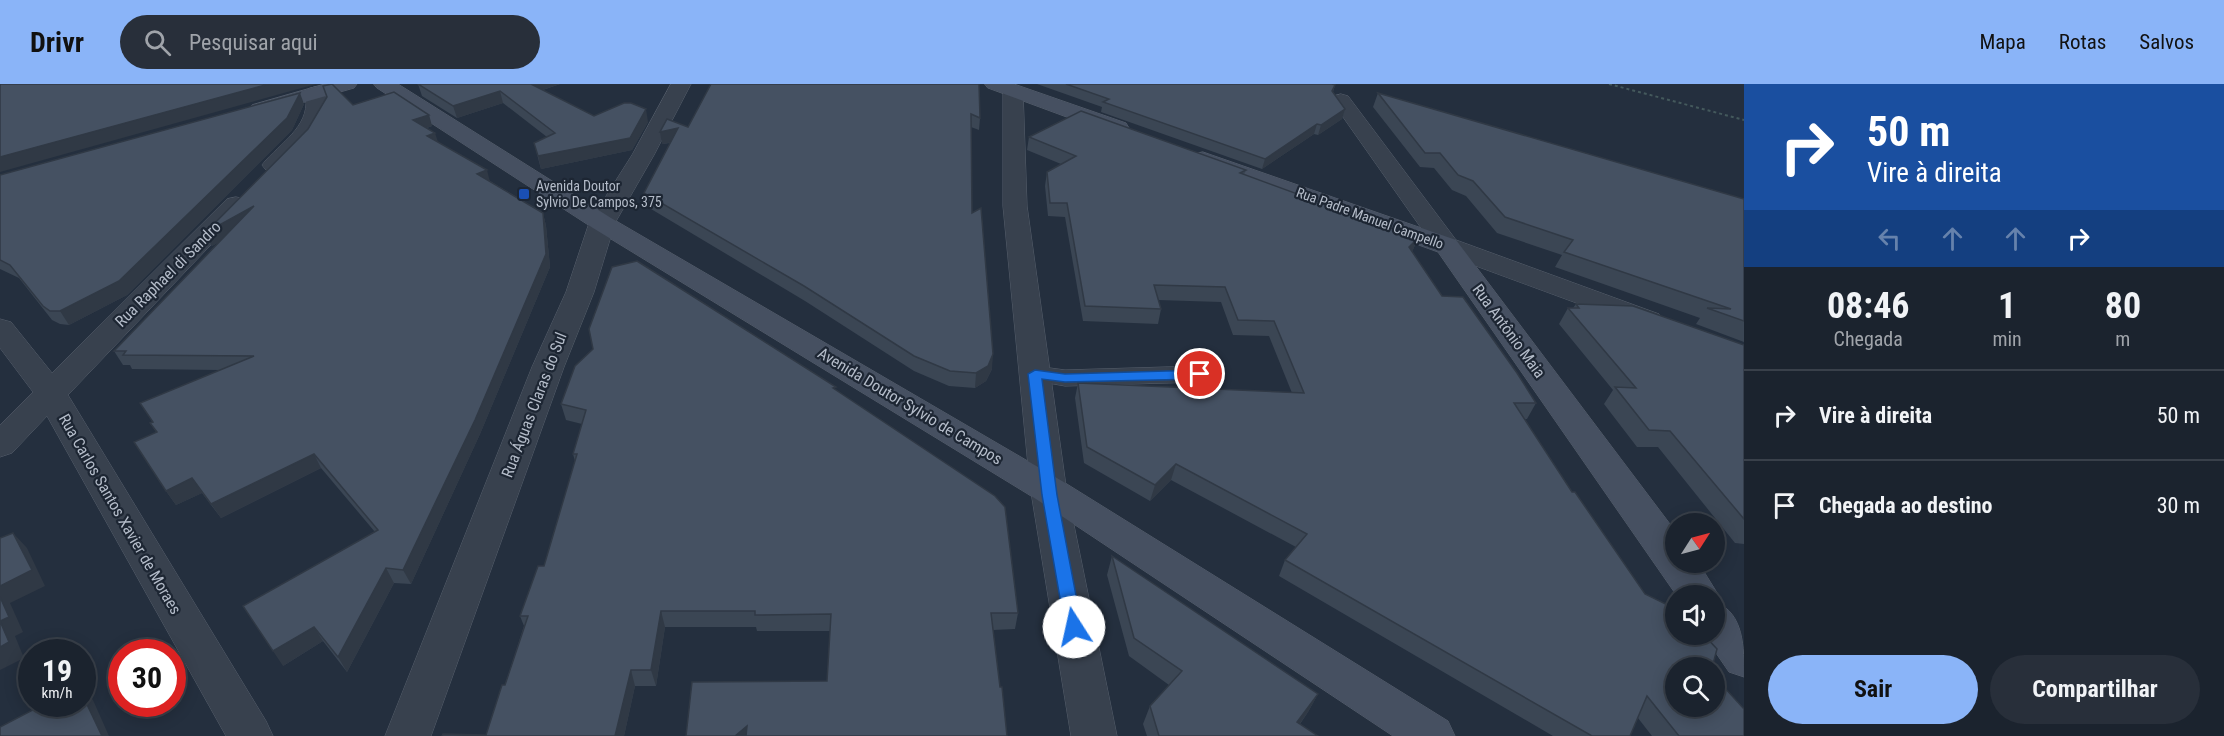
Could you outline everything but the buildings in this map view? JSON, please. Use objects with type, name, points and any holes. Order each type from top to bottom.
[{"type":"main road","points":[[236,115],[347,84]]},
{"type":"main road","name":"Avenida Doutor Sylvio de Campos","points":[[384,84],[602,223],[1049,490],[1432,736]]},
{"type":"main road","points":[[1004,87],[1136,135]]},
{"type":"main road","name":"Rua Padre Manuel Campello","points":[[1180,150],[1447,246]]},
{"type":"main road","name":"Rua Antônio Maia","points":[[1447,246],[1665,547]]},
{"type":"main road","points":[[1725,633],[1744,659]]},
{"type":"street","name":"Rua Águas Claras do Sul","points":[[408,736],[548,367],[580,292],[602,223],[643,155],[681,84]]},
{"type":"street","points":[[1004,87],[1015,206],[1049,490],[1094,736]]},
{"type":"street","name":"Rua Raphael di Sandro","points":[[0,445],[175,268],[303,134],[318,107],[315,93]]},
{"type":"street","name":"Rua Antônio Maia","points":[[1341,100],[1447,246]]},
{"type":"street","name":"Rua Padre Manuel Campello","points":[[1447,246],[1678,330]]},
{"type":"street","name":"Rua Carlos Santos Xavier de Moraes","points":[[0,328],[50,392],[250,736]]},
{"type":"lane","points":[[1035,374],[1065,378],[1200,374]]},
{"type":"path","points":[[1609,84],[1744,120]]},
{"type":"place","name":"Avenida Doutor Sylvio De Campos, 375","points":[[524,194]]},
{"type":"route","points":[[1074,627],[1049,495],[1035,374],[1065,378],[1200,374]]}]
